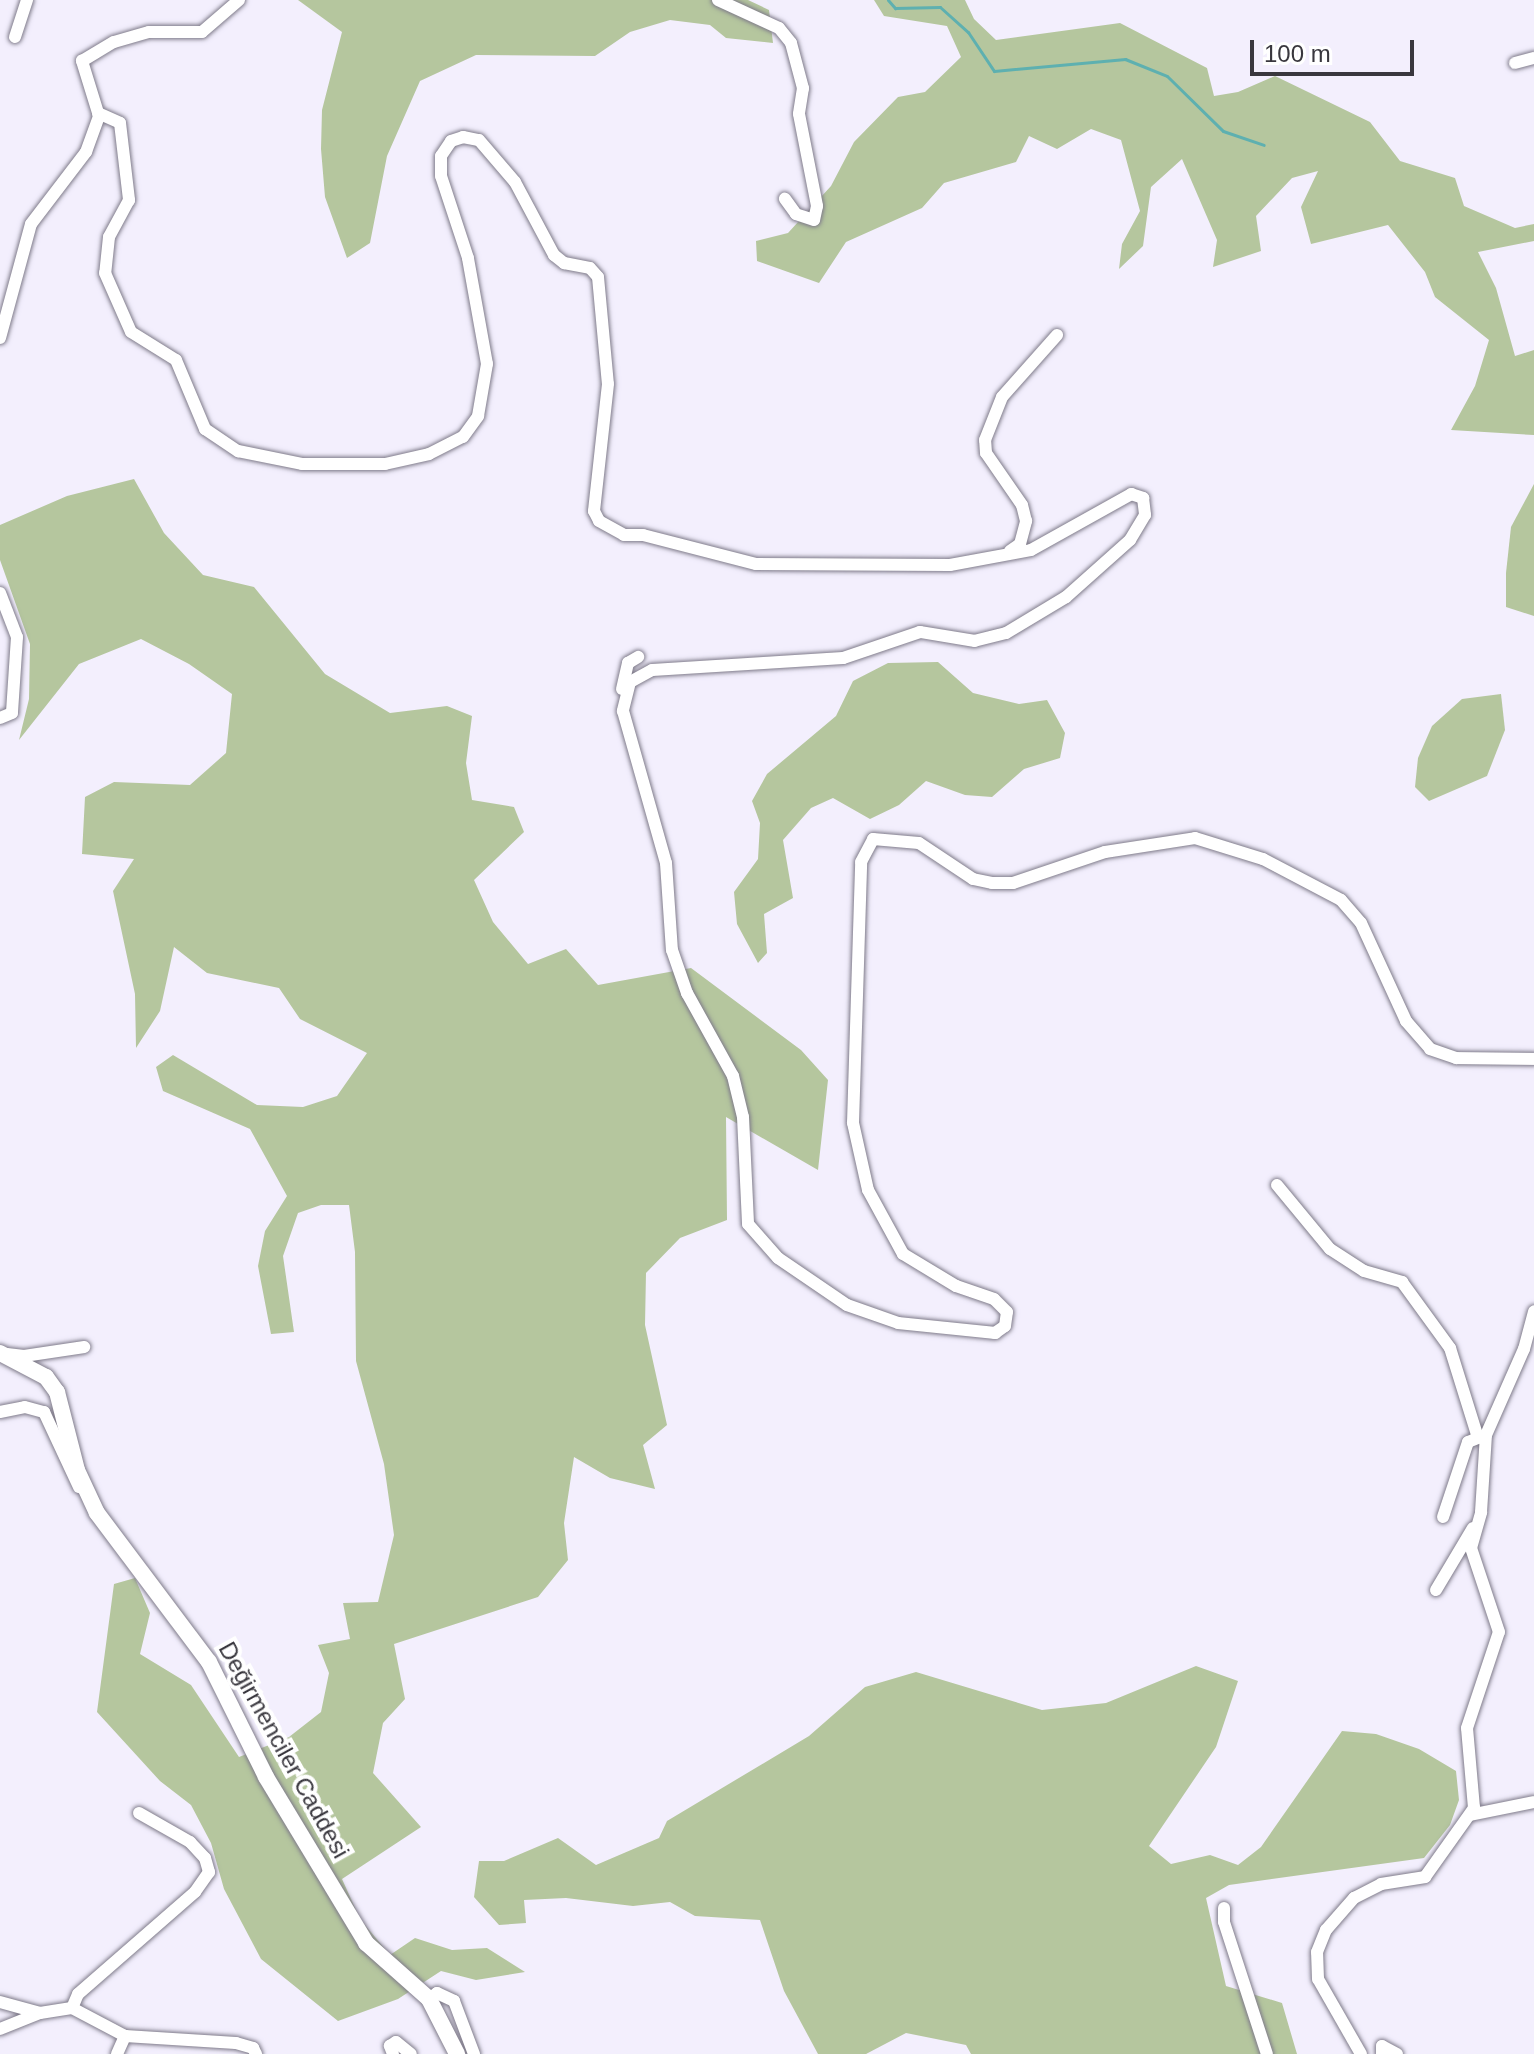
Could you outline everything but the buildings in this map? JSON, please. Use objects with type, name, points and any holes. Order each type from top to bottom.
[{"type":"main road","name":"Değirmenciler Caddesi","points":[[0,1353],[46,1377],[57,1392],[77,1470],[97,1513],[209,1662],[266,1777],[366,1943],[429,1999],[457,2054]]},
{"type":"street","points":[[15,37],[27,0]]},
{"type":"street","points":[[0,338],[31,224],[86,152],[98,113],[82,61],[114,42],[149,32],[202,32],[239,0]]},
{"type":"street","points":[[718,0],[779,28],[791,43],[803,88],[799,114],[817,206],[814,220],[796,214],[785,199]]},
{"type":"street","points":[[1515,63],[1534,58]]},
{"type":"street","points":[[98,113],[120,123],[129,200],[109,237],[105,273],[131,332],[176,360],[205,429],[238,451],[302,464],[385,464],[429,454],[463,437],[478,416],[487,364],[468,258],[441,176],[441,156],[451,141],[463,137],[479,140],[515,182],[554,255],[564,263],[590,268],[598,277],[608,384],[607,419],[593,485],[599,521],[624,535],[643,535],[756,564],[950,565],[1031,550],[1131,494],[1143,498],[1145,515],[1130,540],[1066,597],[1006,633],[975,641],[920,632],[843,658],[809,663],[652,670],[630,682],[623,711]]},
{"type":"street","points":[[1004,555],[1020,544],[1026,521],[1022,505],[986,453],[985,440],[1002,397],[1057,335]]},
{"type":"street","points":[[0,593],[17,637],[12,713],[0,718]]},
{"type":"street","points":[[638,657],[628,663],[624,676],[623,711],[666,863],[672,950],[687,993],[733,1076],[743,1117],[748,1224],[778,1258],[847,1305],[898,1323],[995,1333],[1005,1326],[1007,1312],[994,1299],[956,1286],[903,1254],[868,1190],[853,1123],[861,862],[873,839],[919,843],[973,879],[992,883],[1013,883],[1105,852],[1195,838],[1263,859],[1341,900],[1361,923],[1406,1021],[1430,1049],[1456,1058],[1534,1059]]},
{"type":"street","points":[[1277,1185],[1330,1249],[1364,1271],[1402,1282],[1450,1348],[1482,1436],[1478,1523],[1471,1548],[1499,1632],[1467,1728],[1474,1808],[1425,1877],[1381,1884],[1354,1898],[1326,1930],[1317,1952],[1318,1979],[1361,2054]]},
{"type":"street","points":[[1443,1517],[1468,1442],[1482,1436],[1524,1349],[1534,1311]]},
{"type":"street","points":[[0,1353],[24,1356],[84,1347]]},
{"type":"street","points":[[0,1412],[38,1407],[44,1412],[66,1469],[97,1513]]},
{"type":"street","points":[[1436,1590],[1478,1523]]},
{"type":"street","points":[[1470,1815],[1534,1802]]},
{"type":"street","points":[[72,2008],[78,1994],[195,1892],[209,1872],[205,1858],[190,1842],[139,1813]]},
{"type":"street","points":[[1224,1908],[1232,1951],[1267,2054]]},
{"type":"street","points":[[429,1999],[437,1993],[454,2001],[474,2054]]},
{"type":"street","points":[[0,2002],[40,2013]]},
{"type":"street","points":[[0,2029],[40,2013],[72,2008],[125,2036],[236,2043],[253,2048],[256,2054]]},
{"type":"street","points":[[117,2054],[125,2036]]},
{"type":"street","points":[[393,2054],[390,2046],[396,2042],[411,2054]]},
{"type":"street","points":[[1382,2054],[1382,2046],[1397,2054]]},
{"type":"green space","points":[[298,0],[748,0],[769,10],[773,43],[726,38],[710,25],[670,20],[630,32],[595,56],[476,55],[420,81],[387,156],[370,243],[347,258],[325,197],[321,149],[322,110],[342,32]]},
{"type":"green space","points":[[874,0],[965,0],[974,19],[996,40],[1120,23],[1207,68],[1214,96],[1238,92],[1275,76],[1370,122],[1400,161],[1455,178],[1464,206],[1515,228],[1534,224],[1534,241],[1478,252],[1496,288],[1515,356],[1534,350],[1534,435],[1451,430],[1475,386],[1489,340],[1435,297],[1425,272],[1388,225],[1311,244],[1301,207],[1318,171],[1292,178],[1256,216],[1261,251],[1213,267],[1217,240],[1182,159],[1151,187],[1143,246],[1119,269],[1122,244],[1140,211],[1121,140],[1091,129],[1057,149],[1029,136],[1016,162],[944,183],[922,208],[846,242],[819,283],[757,261],[756,241],[788,233],[831,186],[854,142],[898,97],[925,92],[961,57],[947,26],[884,16]]},
{"type":"green space","points":[[134,479],[164,533],[203,575],[254,587],[325,674],[390,713],[447,706],[472,716],[466,763],[472,800],[514,807],[524,832],[474,880],[493,922],[528,964],[566,949],[598,985],[691,968],[801,1050],[828,1080],[818,1170],[726,1117],[727,1220],[680,1238],[646,1273],[645,1325],[667,1425],[643,1445],[655,1489],[610,1478],[574,1457],[564,1523],[568,1560],[538,1597],[394,1644],[405,1699],[383,1723],[373,1773],[421,1827],[342,1879],[360,1919],[390,1955],[415,1938],[452,1950],[487,1948],[525,1972],[476,1980],[441,1971],[398,1999],[338,2021],[261,1959],[224,1889],[211,1843],[191,1805],[160,1781],[97,1712],[114,1584],[135,1578],[150,1613],[140,1654],[191,1685],[239,1757],[289,1737],[321,1712],[329,1673],[318,1645],[350,1639],[343,1603],[378,1602],[394,1535],[384,1464],[356,1361],[355,1252],[349,1205],[321,1205],[298,1213],[283,1256],[294,1332],[271,1334],[258,1266],[265,1231],[287,1196],[250,1129],[163,1091],[156,1067],[173,1055],[257,1105],[303,1107],[337,1096],[367,1053],[300,1019],[279,988],[207,973],[174,947],[160,1011],[136,1048],[135,994],[113,891],[134,859],[82,854],[85,797],[114,782],[190,785],[226,753],[232,694],[189,664],[141,639],[79,664],[19,740],[29,699],[30,644],[0,560],[0,525],[67,496]]},
{"type":"green space","points":[[1534,484],[1534,616],[1506,607],[1506,573],[1511,527]]},
{"type":"green space","points":[[938,662],[973,693],[1019,704],[1047,700],[1065,733],[1060,758],[1024,769],[992,797],[965,795],[926,781],[899,805],[870,819],[833,798],[811,808],[783,840],[793,898],[764,914],[767,953],[758,963],[737,924],[734,892],[758,859],[760,823],[752,801],[767,774],[836,716],[853,681],[888,663]]},
{"type":"green space","points":[[1501,694],[1505,730],[1487,776],[1429,801],[1415,787],[1418,758],[1432,726],[1462,699]]},
{"type":"green space","points":[[1196,1666],[1238,1681],[1216,1747],[1149,1846],[1171,1864],[1210,1855],[1238,1865],[1261,1847],[1342,1731],[1376,1734],[1419,1749],[1456,1771],[1459,1800],[1450,1825],[1424,1858],[1229,1885],[1206,1898],[1226,1986],[1282,2003],[1297,2054],[971,2054],[966,2045],[906,2033],[866,2054],[818,2054],[784,1991],[760,1920],[695,1916],[670,1902],[633,1906],[566,1898],[524,1900],[526,1923],[499,1925],[474,1897],[479,1861],[504,1861],[558,1838],[596,1865],[659,1838],[667,1821],[809,1736],[865,1687],[916,1672],[1042,1710],[1106,1703]]},
{"type":"waterway","points":[[888,0],[895,8],[940,7],[968,32],[994,71],[1125,59],[1167,76],[1223,131],[1264,145]]}]
